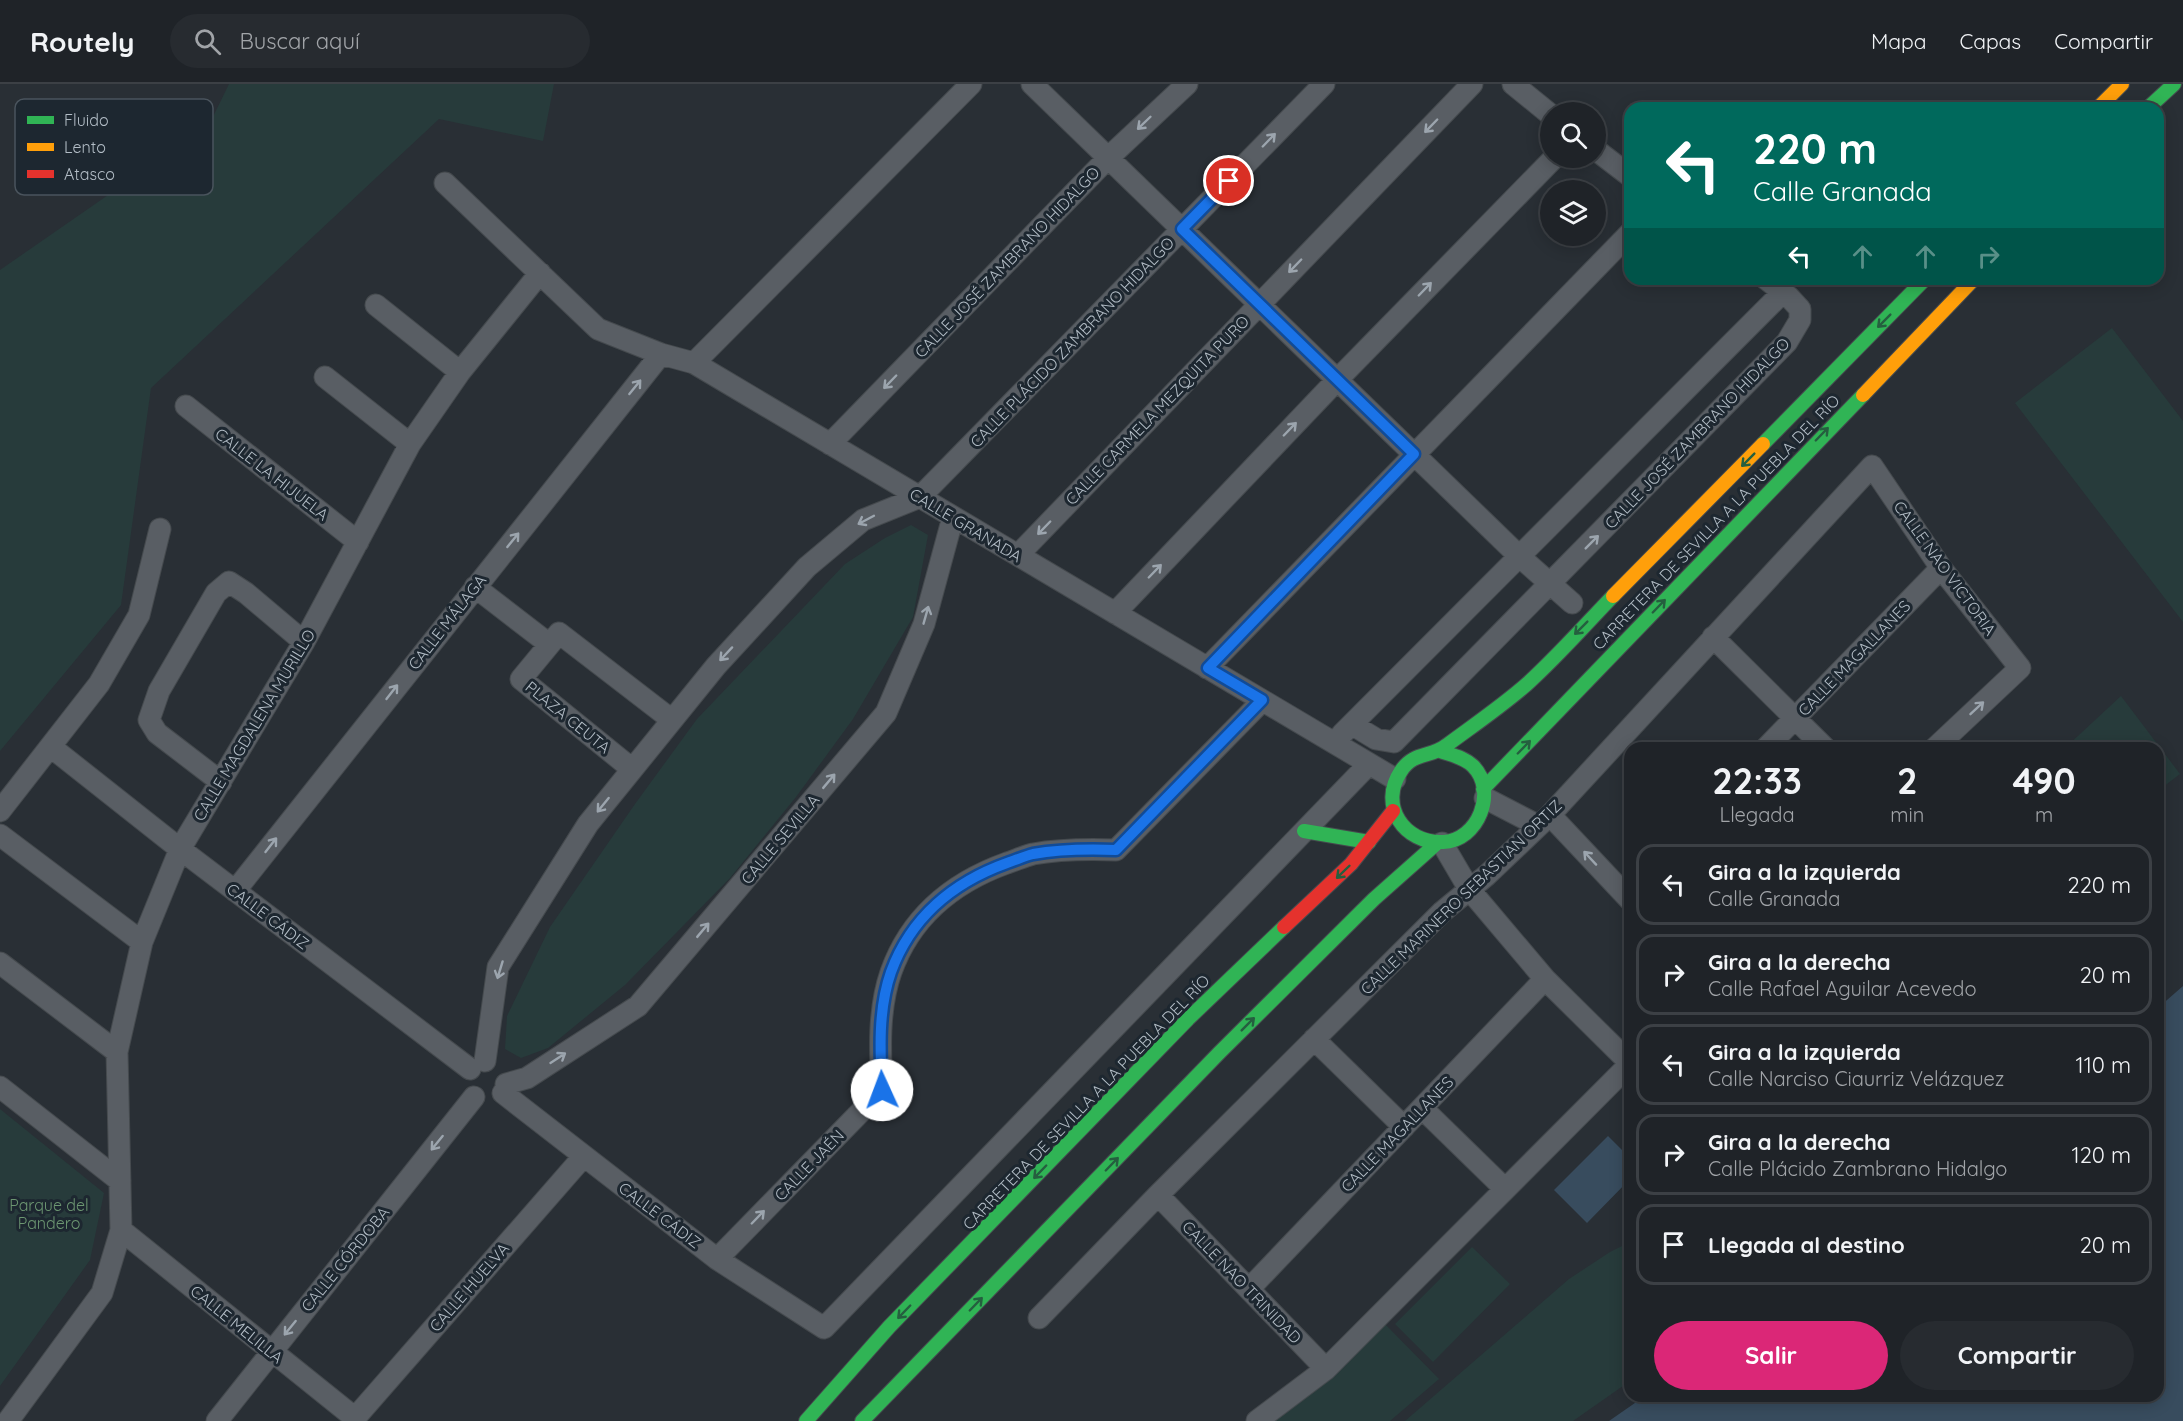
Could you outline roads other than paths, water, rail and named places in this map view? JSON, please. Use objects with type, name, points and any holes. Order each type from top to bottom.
[{"type":"main road","points":[[2104,102],[2122,84]]},
{"type":"main road","points":[[2154,102],[2174,84]]},
{"type":"main road","points":[[1440,752],[1527,684],[1919,285]]},
{"type":"main road","name":"CARRETERA DE SEVILLA A LA PUEBLA DEL RÍO","points":[[1484,793],[1785,472],[1968,285]]},
{"type":"main road","points":[[1440,752],[1459,756],[1472,766],[1480,779],[1484,793],[1480,819],[1464,836],[1452,842],[1439,844],[1419,840],[1401,825],[1394,811],[1392,795],[1395,780],[1401,770],[1413,759],[1424,754],[1440,752]]},
{"type":"main road","name":"CARRETERA DE SEVILLA A LA PUEBLA DEL RÍO","points":[[806,1421],[889,1327],[1188,1020],[1351,864],[1394,811]]},
{"type":"main road","points":[[1304,831],[1369,842]]},
{"type":"main road","points":[[862,1421],[1219,1053],[1374,899],[1439,844]]},
{"type":"street","points":[[694,363],[971,84]]},
{"type":"street","points":[[1032,84],[1519,556],[1572,603]]},
{"type":"street","name":"CALLE JOSÉ ZAMBRANO HIDALGO","points":[[830,444],[1108,158],[1187,84]]},
{"type":"street","name":"CALLE PLÁCIDO ZAMBRANO HIDALGO","points":[[920,498],[1324,84]]},
{"type":"street","name":"CALLE CARMELA MEZQUITA PURO","points":[[1018,555],[1472,84]]},
{"type":"street","points":[[1513,84],[1540,106]]},
{"type":"street","points":[[1606,158],[1624,171]]},
{"type":"street","points":[[1115,613],[1337,380],[1544,168]]},
{"type":"street","name":"CALLE GRANADA","points":[[445,183],[598,329],[661,354],[694,363],[1395,780]]},
{"type":"street","points":[[1208,668],[1624,238]]},
{"type":"street","name":"CALLE MAGDALENA MURILLO","points":[[8,1421],[102,1293],[121,1230],[117,1052],[141,942],[180,849],[304,642],[410,444],[460,372],[540,273]]},
{"type":"street","name":"CALLE JOSÉ ZAMBRANO HIDALGO","points":[[1551,583],[1787,342],[1800,320],[1800,309],[1774,285]]},
{"type":"street","points":[[1333,743],[1783,292]]},
{"type":"street","points":[[376,305],[460,372]]},
{"type":"street","name":"CALLE MÁLAGA","points":[[235,891],[661,354]]},
{"type":"street","points":[[325,377],[410,444]]},
{"type":"street","name":"CALLE LA HIJUELA","points":[[186,406],[358,542]]},
{"type":"street","name":"CALLE NAO VICTORIA","points":[[1872,466],[1941,568],[2020,668],[1941,742]]},
{"type":"street","name":"CALLE MARINERO SEBASTIAN ORTIZ","points":[[1039,1318],[1158,1195],[1442,912],[1487,875],[1543,820],[1872,466]]},
{"type":"street","points":[[477,1065],[496,1064],[505,1072],[505,1089],[494,1100],[484,1101],[474,1097],[468,1089],[466,1079],[477,1065],[498,967],[588,824],[716,666],[807,567],[863,520],[920,498]]},
{"type":"street","name":"CALLE SEVILLA","points":[[505,1089],[527,1078],[638,1006],[886,713],[924,624],[953,517]]},
{"type":"street","points":[[0,812],[99,684],[139,615],[160,529]]},
{"type":"street","name":"CALLE MAGALLANES","points":[[1772,742],[1941,568]]},
{"type":"street","points":[[221,782],[157,733],[149,720],[159,691],[216,593],[229,582],[246,593],[304,642]]},
{"type":"street","points":[[1353,724],[1376,739],[1395,742],[1551,583]]},
{"type":"street","points":[[475,587],[549,644],[559,633],[672,720]]},
{"type":"street","points":[[1713,637],[1819,742]]},
{"type":"street","name":"PLAZA CEUTA","points":[[549,644],[521,679],[632,770]]},
{"type":"street","name":"CALLE JAÉN","points":[[717,1259],[882,1090],[880,1052],[882,1017],[891,972],[912,931],[939,900],[979,873],[1031,854],[1068,849],[1116,850],[1262,700]]},
{"type":"street","name":"CALLE CÁDIZ","points":[[51,747],[235,891],[477,1065]]},
{"type":"street","points":[[1304,831],[1369,764]]},
{"type":"street","points":[[1484,793],[1543,820],[1624,891]]},
{"type":"street","name":"CALLE CÁDIZ","points":[[505,1089],[583,1157],[717,1259],[824,1328],[1304,831]]},
{"type":"street","points":[[0,835],[141,942]]},
{"type":"street","points":[[1439,844],[1469,889],[1545,979],[1624,1057]]},
{"type":"street","points":[[0,963],[117,1052]]},
{"type":"street","name":"CALLE MAGALLANES","points":[[1249,1289],[1545,979]]},
{"type":"street","points":[[1314,1039],[1404,1127]]},
{"type":"street","points":[[1257,1421],[1326,1369],[1624,1069]]},
{"type":"street","points":[[0,1087],[120,1181]]},
{"type":"street","name":"CALLE CÓRDOBA","points":[[217,1421],[474,1097]]},
{"type":"street","points":[[1422,1108],[1505,1189]]},
{"type":"street","name":"CALLE HUELVA","points":[[355,1418],[583,1157]]},
{"type":"street","name":"CALLE NAO TRINIDAD","points":[[1158,1195],[1326,1369]]},
{"type":"street","name":"CALLE MELILLA","points":[[121,1230],[355,1418]]},
{"type":"water","points":[[2183,986],[2183,1421],[1609,1421],[1636,1402],[2164,1402],[2164,1003]]},
{"type":"water","points":[[1608,1136],[1624,1152],[1624,1185],[1587,1223],[1554,1190]]},
{"type":"park label","name":"Parque del Pandero","points":[[49,1214]]}]
